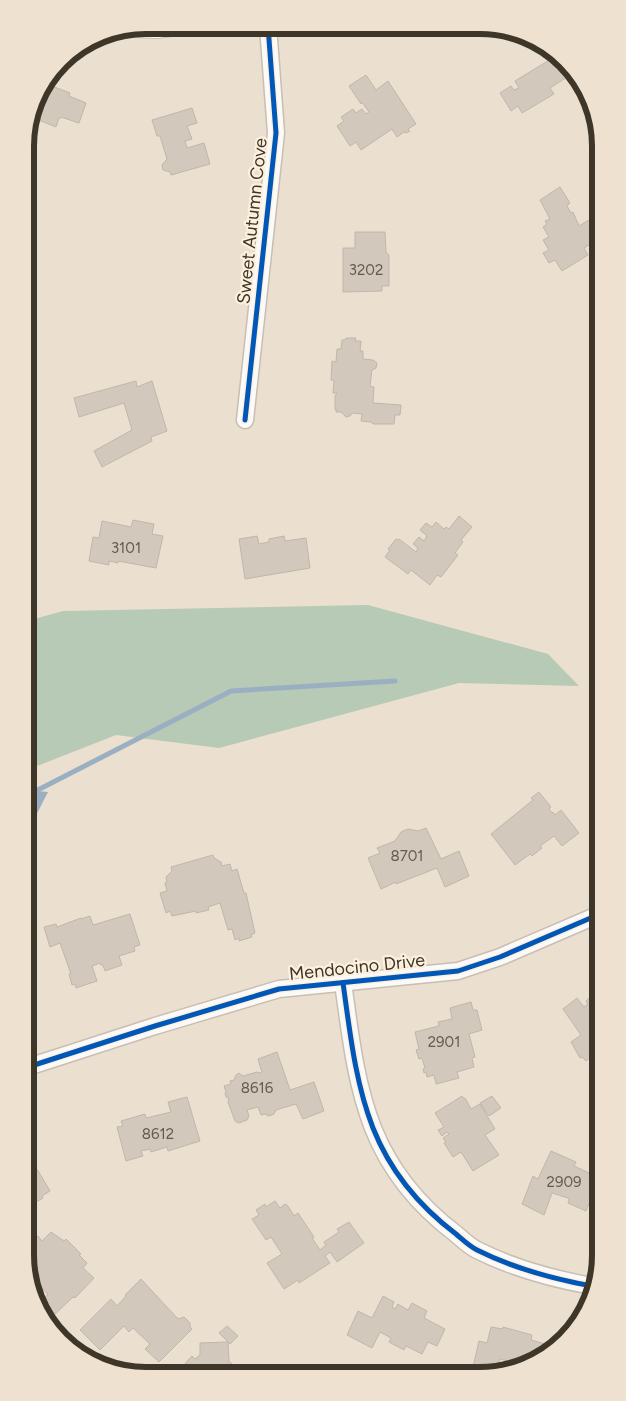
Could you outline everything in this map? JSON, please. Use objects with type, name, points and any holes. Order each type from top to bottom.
[{"type":"street","name":"Sweet Autumn Cove","points":[[245,420],[276,133],[269,34]]},
{"type":"street","name":"Mendocino Drive","points":[[34,1065],[279,989],[458,971],[500,957],[592,917]]},
{"type":"street","points":[[343,983],[357,1075],[373,1128],[394,1170],[415,1198],[475,1249],[524,1269],[561,1281],[588,1285]]},
{"type":"green space","points":[[368,605],[548,654],[579,686],[459,683],[219,748],[116,735],[34,767],[34,619],[63,611]]},
{"type":"water","points":[[34,791],[48,792],[34,819]]},
{"type":"building","points":[[551,59],[553,63],[555,62],[560,66],[568,76],[550,88],[554,94],[522,113],[518,106],[511,111],[500,93],[511,86],[514,90],[519,88],[515,81]]},
{"type":"building","points":[[366,75],[376,90],[388,81],[416,124],[408,129],[410,131],[404,132],[397,137],[392,129],[361,150],[356,142],[350,146],[337,126],[344,121],[341,117],[353,109],[356,113],[362,109],[366,114],[369,112],[349,86]]},
{"type":"building","points":[[52,86],[70,93],[69,96],[86,103],[79,123],[61,117],[56,127],[37,120],[45,96],[47,93],[49,94]]},
{"type":"building","points":[[192,108],[197,123],[187,126],[192,139],[185,141],[187,148],[204,143],[210,164],[171,175],[170,172],[163,170],[162,165],[167,159],[160,136],[157,136],[152,120]]},
{"type":"building","points":[[560,187],[570,203],[567,206],[571,213],[573,212],[579,226],[592,218],[592,243],[584,248],[588,255],[562,271],[555,260],[549,263],[543,253],[549,250],[543,240],[549,237],[543,227],[547,224],[545,221],[550,219],[540,200]]},
{"type":"building","points":[[355,232],[385,232],[386,252],[389,255],[389,286],[382,286],[382,291],[343,292],[343,248],[355,248]]},
{"type":"building","points":[[356,338],[355,341],[361,341],[360,351],[363,351],[363,359],[373,360],[377,363],[376,368],[372,370],[370,386],[374,387],[373,403],[401,405],[400,415],[395,415],[394,424],[373,424],[361,421],[362,414],[353,413],[346,417],[341,412],[336,412],[335,396],[337,393],[333,393],[334,380],[331,380],[332,361],[336,362],[337,349],[341,349],[342,340]]},
{"type":"building","points":[[136,381],[137,387],[152,381],[167,431],[151,437],[152,441],[102,467],[94,451],[132,430],[124,403],[79,417],[74,398]]},
{"type":"building","points":[[459,516],[472,527],[461,540],[463,542],[455,553],[458,555],[441,577],[437,575],[430,585],[411,570],[408,574],[385,557],[390,550],[388,549],[396,539],[399,539],[416,552],[418,548],[413,544],[419,537],[424,541],[427,536],[420,530],[426,523],[432,527],[436,522],[444,529],[446,527],[449,529]]},
{"type":"building","points":[[133,520],[154,524],[152,534],[163,536],[156,568],[118,561],[118,563],[109,561],[109,565],[89,561],[93,537],[99,538],[102,521],[131,527]]},
{"type":"building","points":[[257,536],[259,544],[269,542],[269,539],[284,536],[285,541],[306,538],[310,568],[245,579],[239,539]]},
{"type":"building","points":[[539,792],[551,807],[549,809],[552,813],[555,815],[561,810],[579,833],[562,846],[554,836],[540,846],[542,848],[532,856],[530,854],[515,865],[491,834],[533,800],[531,798]]},
{"type":"building","points":[[426,828],[441,859],[459,851],[469,876],[445,887],[437,868],[381,889],[368,858],[380,853],[377,848],[395,841],[401,832],[408,829],[418,831]]},
{"type":"building","points":[[213,855],[214,858],[221,862],[222,866],[230,864],[232,871],[237,869],[244,893],[246,893],[255,933],[251,935],[252,937],[239,941],[239,938],[235,940],[232,929],[228,930],[220,903],[208,907],[209,910],[196,913],[196,911],[172,916],[170,911],[166,913],[160,893],[167,891],[166,877],[172,871],[171,867]]},
{"type":"building","points":[[130,914],[140,945],[134,947],[135,951],[119,956],[122,965],[105,971],[100,963],[92,966],[97,981],[76,988],[75,984],[72,985],[69,974],[71,974],[60,943],[50,947],[44,927],[56,924],[57,927],[90,916],[93,925]]},
{"type":"building","points":[[592,996],[592,1059],[591,1057],[586,1061],[582,1057],[580,1058],[571,1042],[581,1035],[563,1009],[577,998],[584,1007],[588,1004],[586,1001]]},
{"type":"building","points":[[471,1002],[473,1010],[477,1010],[482,1030],[469,1034],[475,1057],[472,1058],[474,1067],[457,1072],[459,1078],[436,1084],[434,1075],[427,1077],[426,1072],[424,1073],[423,1069],[425,1068],[422,1058],[419,1059],[416,1050],[419,1049],[415,1032],[439,1026],[438,1022],[452,1019],[450,1008]]},
{"type":"building","points":[[277,1052],[290,1090],[314,1082],[324,1111],[303,1119],[296,1104],[276,1110],[274,1114],[269,1116],[261,1115],[258,1107],[247,1110],[249,1116],[247,1120],[239,1123],[235,1121],[224,1086],[231,1084],[230,1081],[234,1080],[239,1073],[243,1076],[262,1072],[258,1059]]},
{"type":"building","points":[[462,1096],[471,1109],[480,1104],[495,1129],[485,1135],[499,1155],[473,1171],[461,1152],[453,1157],[443,1138],[449,1134],[447,1132],[442,1136],[438,1130],[444,1127],[435,1113]]},
{"type":"building","points":[[492,1096],[501,1108],[489,1116],[480,1103]]},
{"type":"building","points":[[187,1097],[200,1141],[168,1151],[167,1147],[151,1152],[150,1149],[141,1151],[143,1156],[126,1161],[117,1127],[123,1126],[121,1121],[145,1114],[146,1118],[171,1112],[168,1102]]},
{"type":"building","points":[[551,1151],[576,1162],[574,1166],[592,1174],[592,1197],[586,1211],[568,1203],[568,1198],[552,1193],[544,1215],[522,1204],[533,1176],[538,1179]]},
{"type":"building","points":[[37,1169],[50,1191],[34,1203],[34,1170]]},
{"type":"building","points":[[275,1201],[280,1208],[285,1204],[288,1206],[294,1216],[298,1213],[320,1250],[326,1245],[324,1242],[339,1232],[337,1229],[349,1222],[364,1243],[337,1262],[330,1252],[325,1256],[330,1263],[299,1283],[298,1280],[284,1289],[267,1263],[282,1254],[271,1237],[266,1240],[252,1219],[259,1215],[256,1210],[265,1204],[266,1207]]},
{"type":"building","points":[[51,1232],[64,1241],[66,1239],[81,1254],[79,1255],[87,1263],[83,1268],[94,1278],[75,1298],[73,1297],[54,1315],[43,1299],[48,1294],[39,1288],[35,1270],[34,1239],[38,1236],[42,1241]]},
{"type":"building","points":[[141,1279],[178,1319],[184,1317],[190,1323],[192,1329],[159,1362],[145,1349],[150,1344],[133,1328],[129,1332],[124,1326],[100,1350],[80,1330],[111,1299],[117,1306]]},
{"type":"building","points":[[383,1296],[394,1302],[392,1307],[395,1309],[398,1304],[408,1310],[412,1303],[427,1311],[424,1318],[445,1329],[437,1346],[428,1342],[422,1354],[406,1346],[404,1350],[389,1342],[391,1338],[380,1332],[372,1348],[347,1335],[358,1311],[372,1318]]},
{"type":"building","points":[[227,1326],[238,1336],[230,1344],[219,1333]]},
{"type":"building","points":[[491,1327],[503,1329],[503,1327],[532,1335],[531,1340],[548,1345],[530,1356],[516,1361],[512,1362],[500,1359],[498,1365],[473,1367],[479,1341],[487,1343]]},
{"type":"building","points":[[228,1342],[229,1361],[235,1367],[183,1366],[192,1356],[195,1359],[200,1355],[200,1343]]},
{"type":"waterway","points":[[34,792],[231,691],[395,681]]},
{"type":"cycle path","points":[[245,420],[276,133],[269,34]]},
{"type":"cycle path","points":[[34,1065],[279,989],[458,971],[500,957],[592,917]]},
{"type":"cycle path","points":[[343,983],[354,1057],[367,1111],[380,1144],[407,1187],[430,1212],[477,1250],[533,1272],[588,1285]]}]
